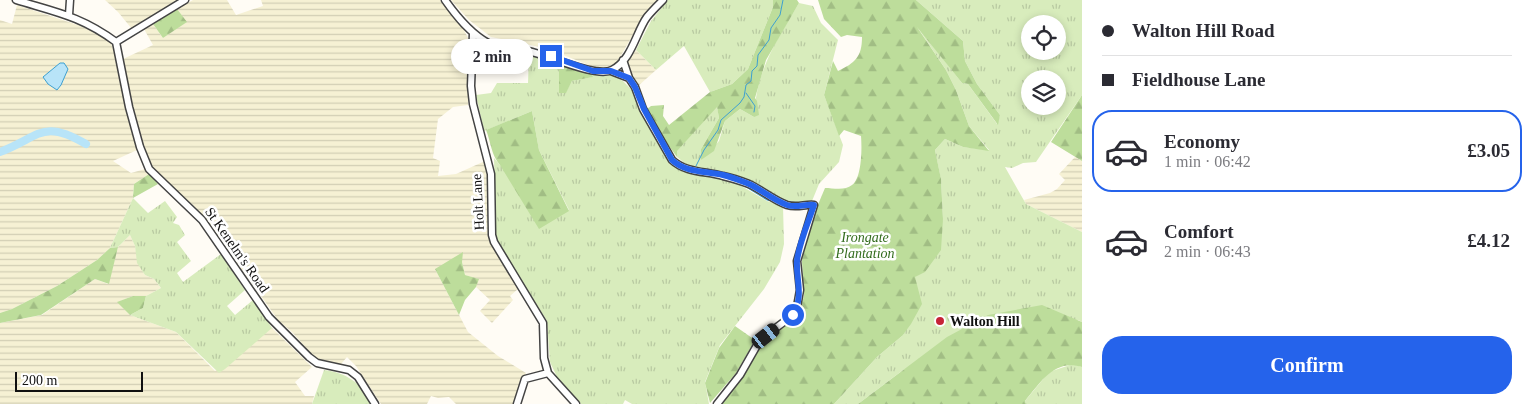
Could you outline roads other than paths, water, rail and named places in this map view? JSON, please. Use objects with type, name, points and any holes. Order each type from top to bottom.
[{"type":"street","points":[[16,0],[69,15],[90,25],[116,42],[185,0]]},
{"type":"street","points":[[69,15],[70,0]]},
{"type":"street","points":[[445,0],[473,33],[486,42],[499,47],[537,52],[593,71],[613,70],[629,78]]},
{"type":"street","points":[[613,70],[624,60],[647,17],[663,0]]},
{"type":"street","name":"Holt Lane","points":[[473,33],[471,86],[473,104],[491,174],[492,234],[494,242],[544,323],[544,358],[548,373]]},
{"type":"street","name":"St Kenelm's Road","points":[[116,42],[129,107],[140,147],[149,170],[202,220],[269,317],[317,363],[349,370],[358,377],[375,404]]},
{"type":"street","points":[[624,60],[629,78],[644,109],[672,160],[678,166],[750,184],[770,197],[788,205],[799,207],[814,205],[797,261],[800,290],[797,307],[793,315],[760,340],[740,375],[717,404]]},
{"type":"street","points":[[517,404],[525,379],[548,373],[576,404]]},
{"type":"water","points":[[60,63],[64,63],[68,69],[57,90],[48,84],[43,77]]},
{"type":"waterway","points":[[696,166],[704,150],[718,130],[721,120],[744,97],[746,85],[751,81],[752,71],[757,66],[758,55],[769,40],[771,28],[780,15],[783,0]]},
{"type":"waterway","points":[[746,93],[755,106],[754,112]]},
{"type":"waterway","points":[[0,152],[33,136],[50,131],[60,132],[86,144]]},
{"type":"waterway","points":[[743,185],[767,200],[772,201]]},
{"type":"place","name":"Walton Hill","points":[[940,321]]},
{"type":"park label","name":"Irongate Plantation","points":[[865,246]]}]
